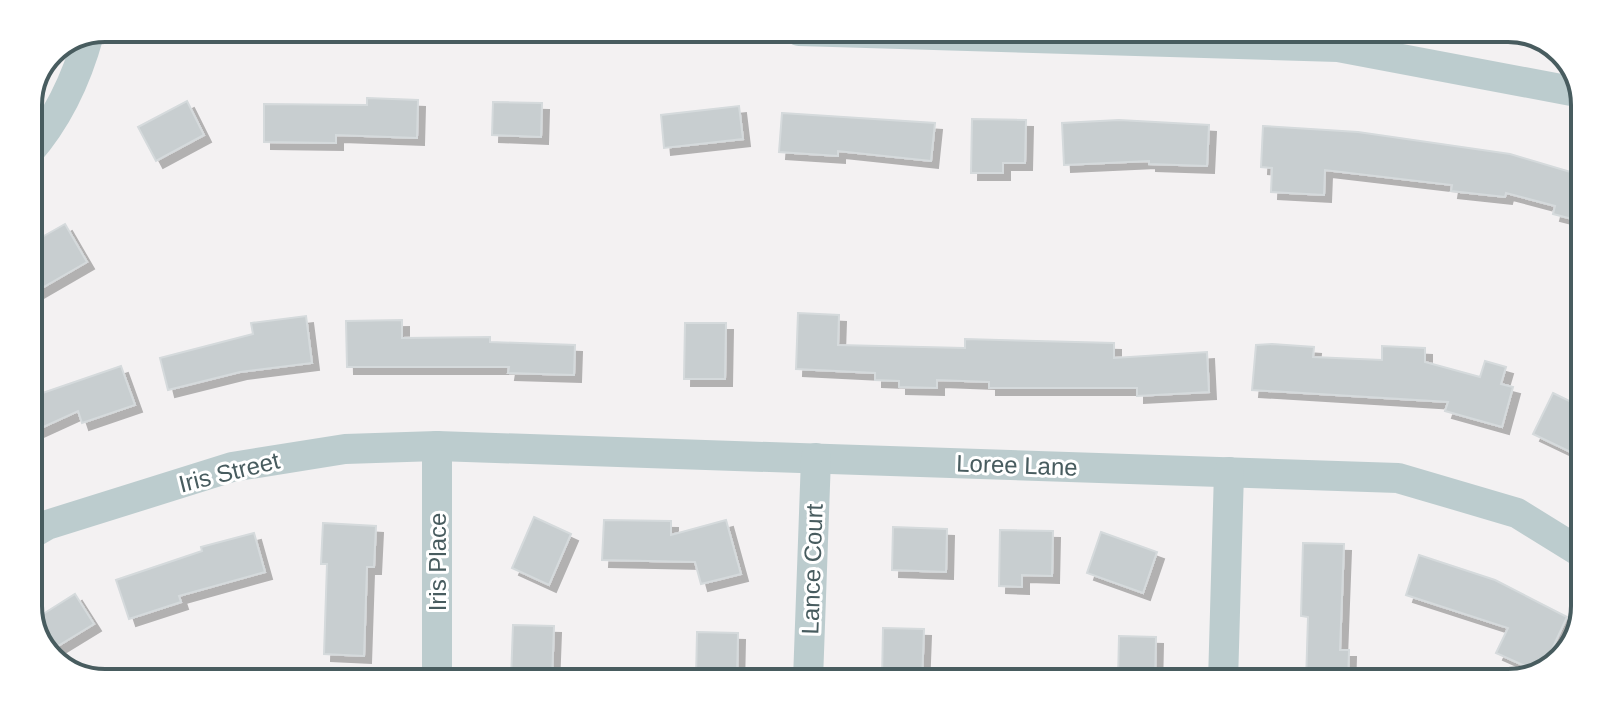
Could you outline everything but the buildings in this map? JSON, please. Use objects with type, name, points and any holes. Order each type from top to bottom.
[{"type":"street","points":[[1348,42],[1569,90]]},
{"type":"street","points":[[42,137],[80,67],[86,45]]},
{"type":"street","name":"Loree Lane","points":[[437,446],[1398,478],[1517,513],[1571,546]]},
{"type":"street","name":"Iris Street","points":[[42,528],[232,467],[345,449],[437,446]]},
{"type":"street","name":"Iris Place","points":[[437,446],[437,669]]},
{"type":"street","name":"Lance Court","points":[[808,669],[816,458]]},
{"type":"street","points":[[1223,669],[1229,472]]}]
